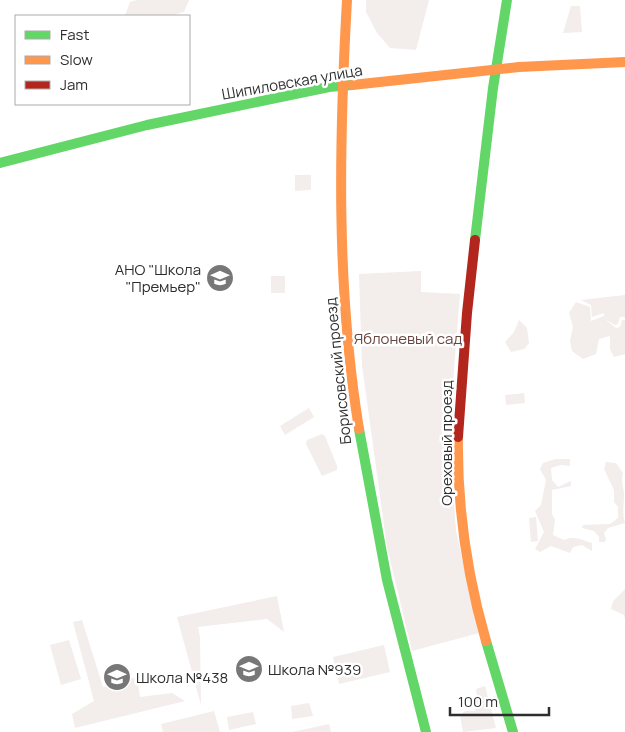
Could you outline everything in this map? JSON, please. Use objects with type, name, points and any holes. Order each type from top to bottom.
[{"type":"street","name":"Борисовский проезд","points":[[346,0],[342,85],[341,192],[344,288],[348,339],[360,442],[383,564],[426,732]]},
{"type":"street","name":"Ореховый проезд","points":[[507,0],[496,69],[467,313],[459,410],[458,453],[462,527],[469,565],[479,615],[513,732]]},
{"type":"street","name":"Шипиловская улица","points":[[0,163],[147,124],[342,85],[496,69],[625,62]]},
{"type":"green space","points":[[137,0],[189,0],[184,12],[174,15],[125,15],[130,2]]},
{"type":"green space","points":[[366,0],[429,0],[416,50],[390,48],[377,33],[366,12]]},
{"type":"green space","points":[[571,6],[580,6],[582,32],[563,33]]},
{"type":"green space","points":[[295,175],[311,175],[311,190],[295,191]]},
{"type":"green space","name":"Яблоневый сад","points":[[421,271],[421,292],[460,294],[449,432],[456,531],[479,633],[412,651],[387,547],[362,365],[359,274]]},
{"type":"green space","points":[[271,276],[285,276],[285,293],[271,293]]},
{"type":"green space","points":[[625,295],[625,317],[620,317],[618,324],[615,325],[605,319],[616,328],[620,327],[622,320],[625,320],[625,354],[614,357],[610,349],[610,336],[599,339],[596,354],[583,359],[572,351],[570,341],[573,327],[569,313],[576,302],[590,307],[591,321],[604,316],[604,313],[592,317],[591,305],[581,300]]},
{"type":"green space","points":[[519,320],[527,328],[529,343],[524,349],[511,352],[505,342],[514,332]]},
{"type":"green space","points":[[524,393],[525,403],[506,405],[505,395]]},
{"type":"green space","points":[[309,408],[314,417],[285,435],[280,426]]},
{"type":"green space","points":[[322,434],[325,436],[337,470],[322,476],[306,444],[307,440]]},
{"type":"green space","points":[[555,459],[570,459],[570,466],[561,465],[551,468],[552,480],[558,487],[571,481],[571,486],[552,490],[552,514],[555,520],[553,535],[564,540],[575,538],[592,543],[592,551],[582,545],[573,547],[570,553],[551,546],[540,552],[535,549],[544,532],[535,511],[541,505],[546,480],[540,469],[543,463]]},
{"type":"green space","points":[[606,462],[616,463],[623,473],[623,512],[625,523],[608,528],[604,533],[605,542],[599,542],[599,537],[594,531],[582,528],[583,525],[610,524],[618,518],[618,507],[614,502],[614,490],[604,469]]},
{"type":"green space","points":[[536,517],[538,541],[531,542],[529,518]]},
{"type":"green space","points":[[625,589],[625,619],[624,615],[611,609],[613,601]]},
{"type":"green space","points":[[277,596],[284,632],[267,619],[198,627],[200,637],[201,705],[177,617]]},
{"type":"green space","points":[[82,620],[103,687],[137,677],[140,697],[172,693],[185,701],[75,728],[72,714],[94,701],[73,622]]},
{"type":"green space","points":[[69,640],[81,679],[61,685],[50,645]]},
{"type":"green space","points":[[384,645],[390,672],[339,684],[333,657]]},
{"type":"green space","points":[[485,686],[496,728],[463,732],[460,715],[465,711],[475,711],[476,689]]},
{"type":"green space","points":[[309,703],[313,716],[292,719],[291,706]]},
{"type":"green space","points":[[214,711],[220,732],[163,732],[161,724]]},
{"type":"green space","points":[[253,712],[256,724],[229,730],[227,717]]},
{"type":"green space","points":[[329,724],[331,732],[292,732]]},
{"type":"traffic: fast","points":[[475,240],[493,88],[507,0]]},
{"type":"traffic: fast","points":[[0,163],[147,125],[329,87],[352,85]]},
{"type":"traffic: fast","points":[[359,429],[387,580],[426,732]]},
{"type":"traffic: fast","points":[[486,641],[513,732]]},
{"type":"traffic: slow","points":[[347,0],[342,107],[341,215],[346,322],[359,429]]},
{"type":"traffic: slow","points":[[352,85],[519,67],[625,62]]},
{"type":"traffic: slow","points":[[458,437],[461,514],[473,591],[486,641]]},
{"type":"traffic: jam","points":[[458,437],[467,313],[475,240]]},
{"type":"place","name":"АНО \"Школа \"Премьер\"","points":[[220,278]]},
{"type":"place","name":"Школа №939","points":[[249,669]]},
{"type":"place","name":"Школа №438","points":[[117,677]]}]
